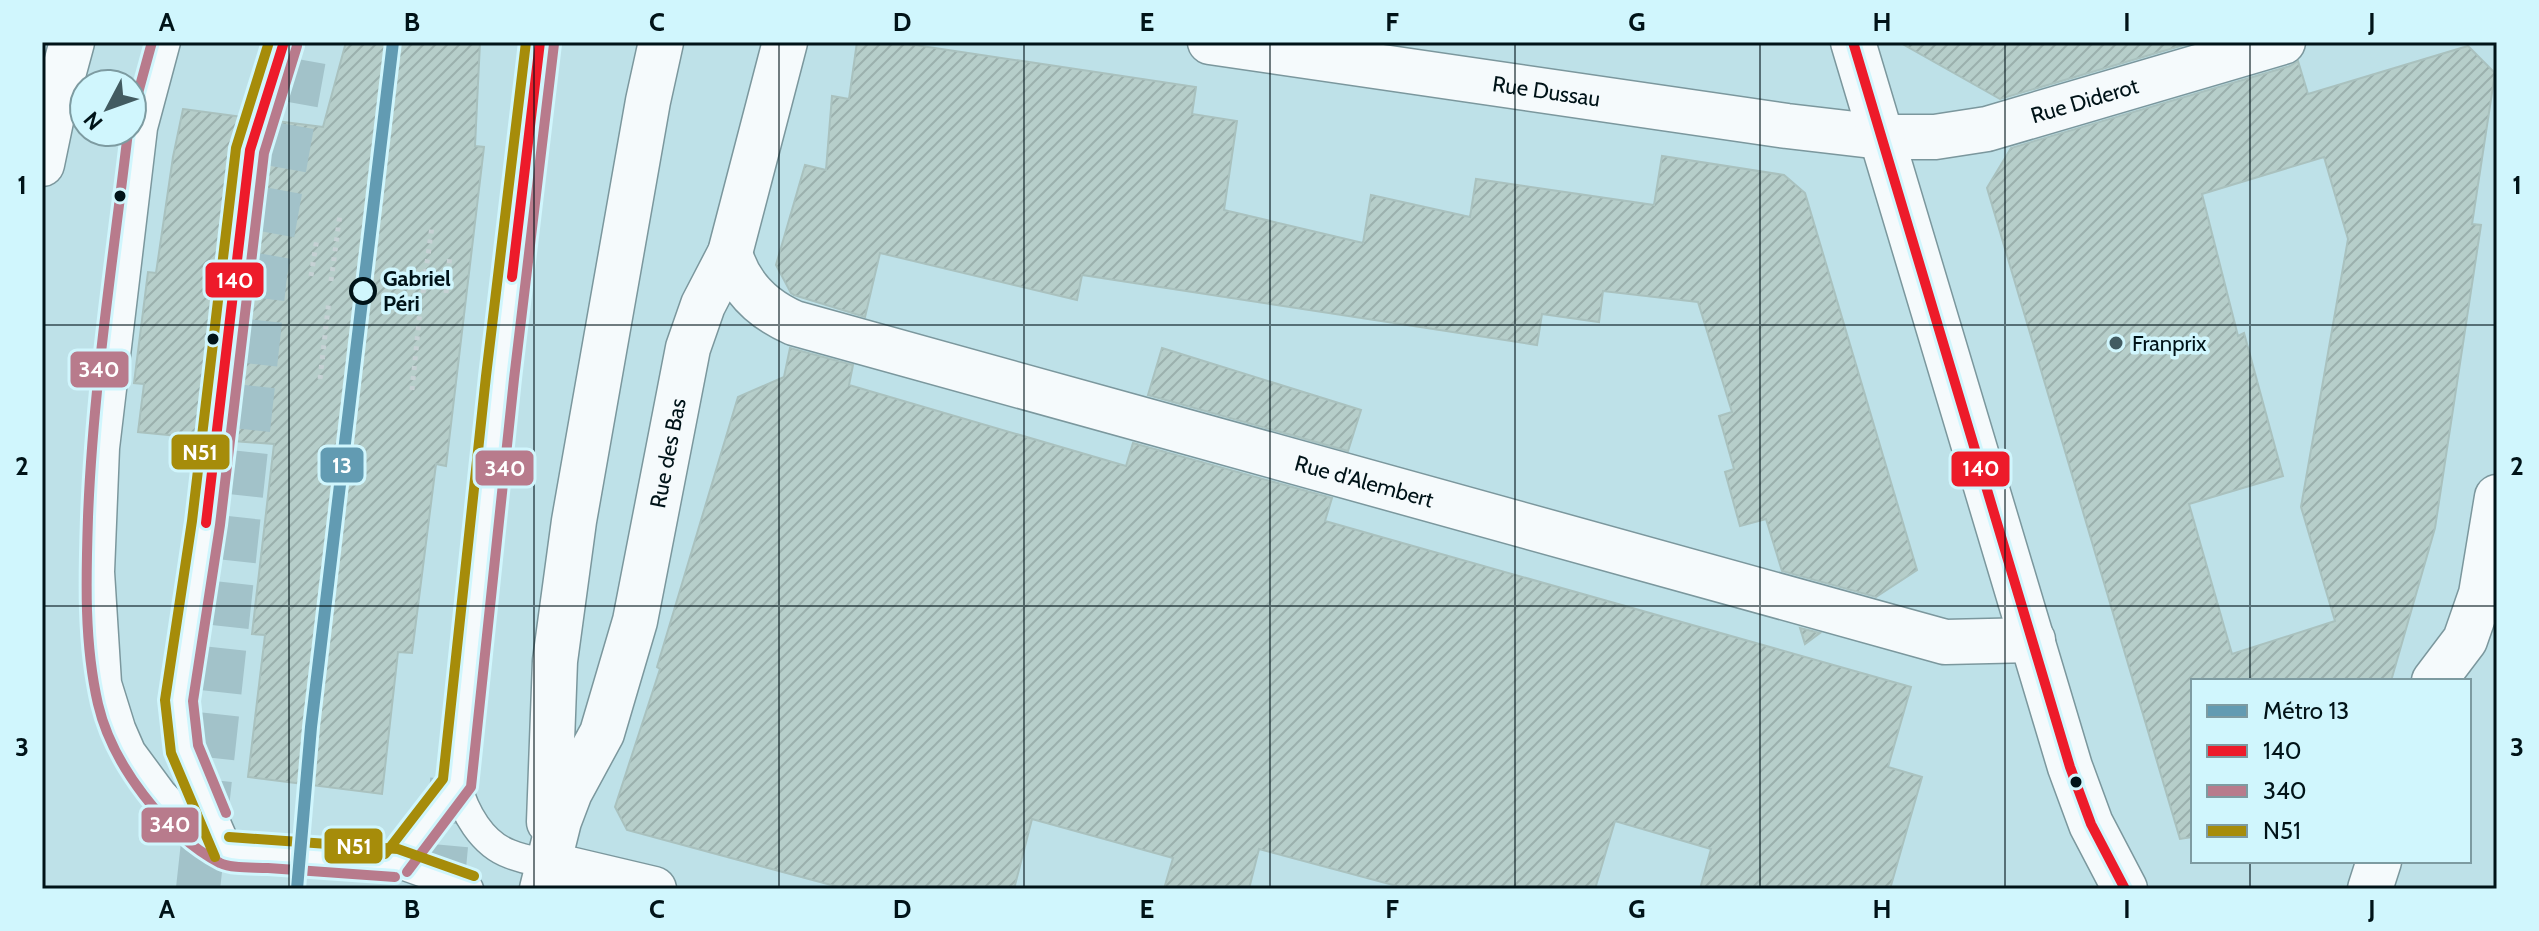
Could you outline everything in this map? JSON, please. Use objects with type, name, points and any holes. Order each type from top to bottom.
[{"type":"street","points":[[42,164],[72,42]]},
{"type":"street","points":[[654,889],[545,876],[557,646],[574,521],[661,42]]},
{"type":"street","name":"Rue des Bas","points":[[545,876],[570,792],[602,733],[631,635],[688,348],[703,305],[730,253],[785,42]]},
{"type":"street","name":"Rue Dussau","points":[[1210,42],[1881,137]]},
{"type":"street","points":[[1853,42],[2070,767],[2091,824],[2125,889]]},
{"type":"street","name":"Rue Diderot","points":[[1881,137],[1935,137],[1987,129],[2283,42]]},
{"type":"street","name":"Rue d'Alembert","points":[[730,253],[739,278],[749,291],[777,316],[801,326],[1945,642],[2033,640]]},
{"type":"street","points":[[2436,679],[2465,640],[2481,594],[2497,497]]},
{"type":"street","points":[[2091,824],[2099,889]]},
{"type":"street","points":[[2370,889],[2378,863]]},
{"type":"lane","points":[[166,42],[143,128],[105,448],[100,572],[105,660],[107,683],[121,728],[143,770],[178,812],[228,851],[396,863],[469,889]]},
{"type":"lane","points":[[228,851],[184,749],[179,701],[206,523],[250,150],[284,42]]},
{"type":"lane","points":[[540,42],[500,377],[457,784],[466,811],[477,827],[499,849],[545,876]]},
{"type":"lane","points":[[648,101],[652,42]]},
{"type":"lane","points":[[396,863],[457,784]]},
{"type":"path","points":[[331,281],[340,214]]},
{"type":"path","points":[[423,293],[432,226]]},
{"type":"path","points":[[311,276],[317,238]]},
{"type":"path","points":[[446,293],[450,255]]},
{"type":"path","points":[[320,379],[329,300]]},
{"type":"path","points":[[412,390],[420,311]]},
{"type":"building","points":[[346,42],[480,42],[475,146],[484,147],[446,466],[436,464],[412,653],[398,652],[382,794],[248,777],[265,635],[252,634],[274,444],[233,441],[267,154],[277,121],[323,127]]},
{"type":"building","points":[[857,42],[895,42],[1196,87],[1192,114],[1237,121],[1224,210],[1363,243],[1371,195],[1470,217],[1476,179],[1654,205],[1662,156],[1784,175],[1805,193],[1917,570],[1876,597],[1782,571],[1766,519],[1740,526],[1725,472],[1734,469],[1719,416],[1732,412],[1698,302],[1603,291],[1599,322],[1542,314],[1537,345],[1082,275],[1077,300],[880,253],[865,317],[794,295],[776,265],[805,165],[826,170],[832,96],[849,99]]},
{"type":"building","points":[[1899,42],[2194,42],[2000,99]]},
{"type":"building","points":[[2468,46],[2495,73],[2472,224],[2481,225],[2435,528],[2392,679],[2191,679],[2191,837],[2180,839],[1987,188],[2011,148],[2290,66],[2298,61],[2308,94]],"holes":[[[2324,157],[2348,239],[2301,507],[2335,621],[2232,654],[2189,504],[2283,476],[2244,333],[2238,336],[2202,194]]]},
{"type":"building","points":[[183,109],[243,117],[233,148],[199,438],[138,432],[144,384],[134,383],[148,272],[156,273]]},
{"type":"building","points":[[790,348],[853,365],[849,385],[1126,466],[1133,443],[1332,498],[1325,521],[1911,687],[1888,767],[1922,777],[1890,889],[1700,889],[1711,849],[1615,821],[1595,889],[1408,889],[1259,849],[1249,889],[1164,889],[1173,858],[1032,819],[1014,889],[846,889],[627,830],[615,807],[660,669],[657,667],[738,397],[784,377]]},
{"type":"building","points":[[1162,348],[1361,410],[1348,451],[1148,395]]},
{"type":"building","points":[[1800,628],[1820,633],[1805,644]]},
{"type":"tunnel","points":[[198,889],[265,275],[307,42]]},
{"type":"tunnel","points":[[442,889],[454,760]]},
{"type":"metro line","name":"13","points":[[297,889],[311,727],[393,42]]},
{"type":"transit line","name":"340","points":[[145,68],[152,42]]},
{"type":"transit line","name":"N51","points":[[215,857],[171,753],[165,700],[192,521],[236,148],[269,42]]},
{"type":"transit line","name":"140","points":[[206,523],[250,150],[284,42]]},
{"type":"transit line","name":"N51","points":[[385,854],[443,779],[526,42]]},
{"type":"transit line","name":"140","points":[[512,277],[540,42]]},
{"type":"transit line","name":"140","points":[[1853,42],[2070,767],[2091,824],[2125,889]]},
{"type":"transit line","name":"340","points":[[407,872],[471,787],[514,379],[554,44]]},
{"type":"transit line","name":"340","points":[[226,813],[198,745],[193,701],[220,525],[264,153],[297,46]]},
{"type":"transit line","name":"340","points":[[126,148],[99,372],[88,517],[88,634],[93,681],[105,727],[128,773],[161,816],[220,863],[237,867],[395,877]]},
{"type":"transit line","name":"N51","points":[[229,837],[398,849],[474,876]]},
{"type":"place","name":"Gabriel Péri","points":[[363,291]]},
{"type":"place","name":"Franprix","points":[[2116,343]]}]
